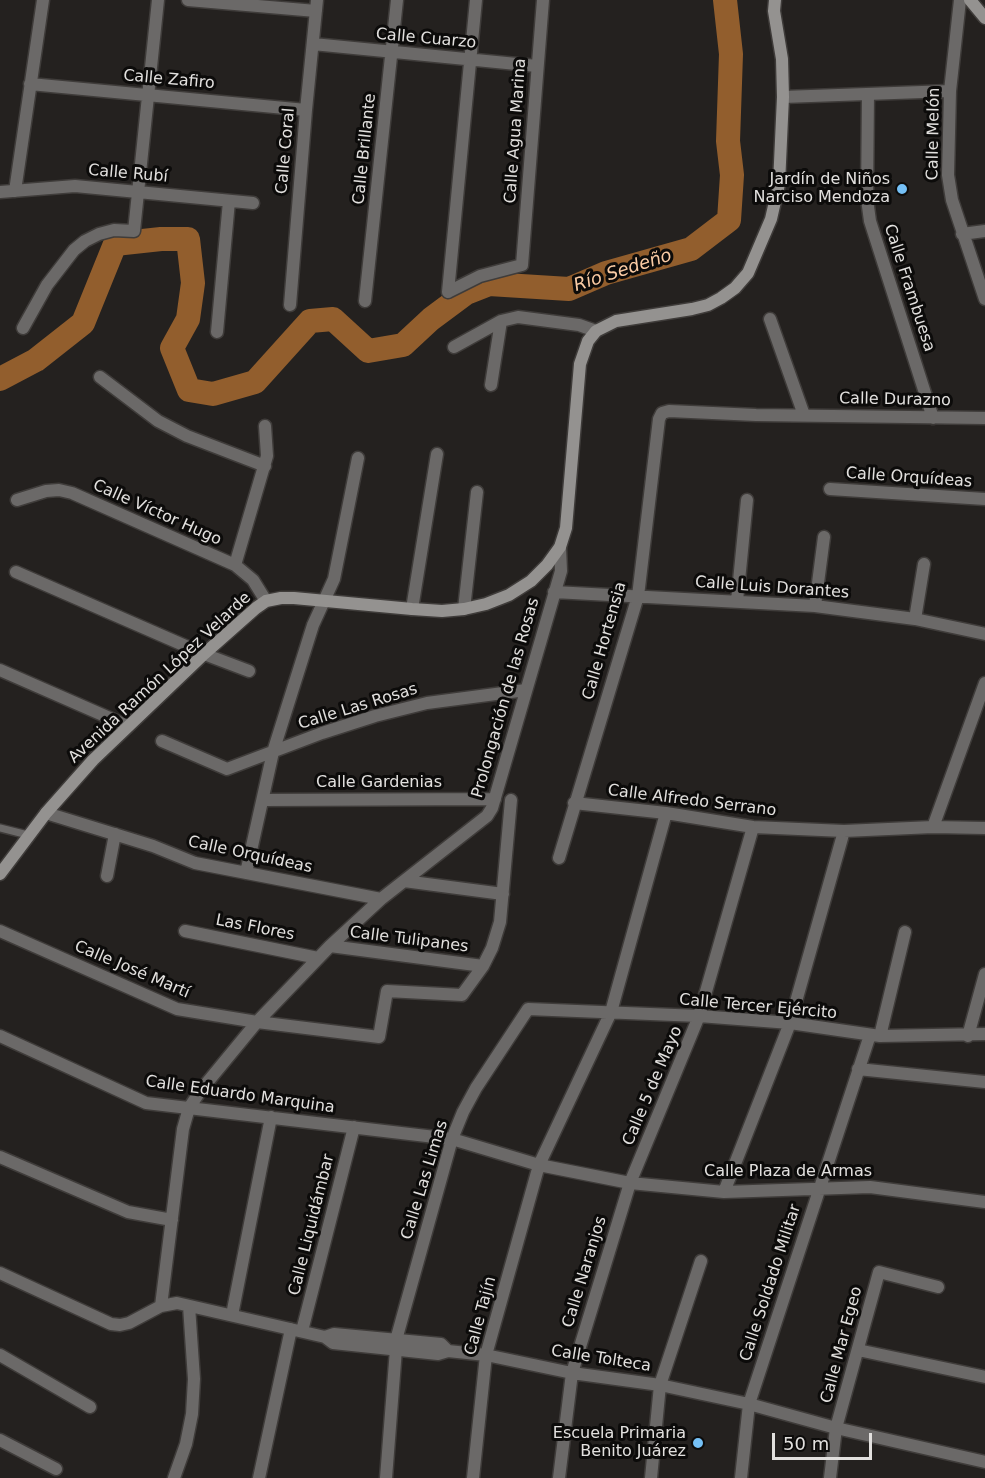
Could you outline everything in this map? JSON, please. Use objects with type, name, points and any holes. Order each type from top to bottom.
[{"type":"main road","points":[[596,331],[616,321],[708,305],[735,288],[748,273],[776,203],[779,184],[783,97],[782,59],[774,11],[775,0]]},
{"type":"main road","points":[[970,0],[985,18]]},
{"type":"main road","name":"Avenida Ramón López Velarde","points":[[0,874],[28,835],[93,760],[204,654],[266,602],[280,598],[442,611],[486,604],[509,595],[531,581],[560,547],[566,528],[580,364],[583,351],[596,331]]},
{"type":"street","points":[[15,191],[43,0]]},
{"type":"street","points":[[23,328],[47,285],[74,250],[99,234],[114,230],[134,231],[158,0]]},
{"type":"street","points":[[188,0],[316,6]]},
{"type":"street","name":"Calle Brillante","points":[[365,301],[397,0]]},
{"type":"street","points":[[471,60],[476,0]]},
{"type":"street","name":"Calle Agua Marina","points":[[471,60],[448,292],[480,276],[522,265],[543,0]]},
{"type":"street","name":"Calle Melón","points":[[960,0],[950,91],[948,176],[962,234],[985,299]]},
{"type":"street","name":"Calle Coral","points":[[290,305],[316,6]]},
{"type":"street","name":"Calle Cuarzo","points":[[313,44],[537,66]]},
{"type":"street","name":"Calle Zafiro","points":[[30,84],[306,110]]},
{"type":"street","points":[[783,97],[950,91]]},
{"type":"street","name":"Calle Frambuesa","points":[[868,94],[867,199],[870,221],[933,418]]},
{"type":"street","name":"Calle Rubí","points":[[0,192],[75,186],[253,202]]},
{"type":"street","points":[[217,332],[229,201]]},
{"type":"street","points":[[962,234],[985,231]]},
{"type":"street","points":[[454,347],[501,321],[518,317],[579,325],[596,331]]},
{"type":"street","points":[[770,319],[804,415]]},
{"type":"street","points":[[491,385],[501,321]]},
{"type":"street","points":[[100,377],[158,421],[265,466]]},
{"type":"street","name":"Calle Durazno","points":[[662,413],[669,411],[985,418]]},
{"type":"street","name":"Calle Hortensia","points":[[558,858],[638,596],[659,419],[662,413]]},
{"type":"street","points":[[235,565],[265,466],[267,456],[265,426]]},
{"type":"street","points":[[412,609],[437,454]]},
{"type":"street","points":[[246,873],[273,752],[313,625],[334,579],[358,458]]},
{"type":"street","name":"Calle Orquídeas","points":[[830,489],[985,500]]},
{"type":"street","name":"Calle Víctor Hugo","points":[[17,500],[46,491],[58,490],[72,493],[235,565],[254,580],[266,602]]},
{"type":"street","points":[[464,609],[477,492]]},
{"type":"street","points":[[737,601],[747,500]]},
{"type":"street","points":[[815,606],[824,537]]},
{"type":"street","name":"Prolongación de las Rosas","points":[[161,1306],[183,1129],[189,1108],[257,1022],[330,946],[381,899],[481,823],[492,808],[561,571],[560,547]]},
{"type":"street","points":[[915,619],[924,564]]},
{"type":"street","points":[[16,572],[204,654],[249,671]]},
{"type":"street","name":"Calle Luis Dorantes","points":[[554,592],[815,606],[915,619],[985,634]]},
{"type":"street","points":[[0,670],[128,726]]},
{"type":"street","points":[[933,827],[985,683]]},
{"type":"street","name":"Calle Las Rosas","points":[[162,741],[227,769],[375,716],[427,703],[526,690]]},
{"type":"street","name":"Calle Gardenias","points":[[263,800],[495,799]]},
{"type":"street","points":[[483,966],[492,948],[500,922],[511,800]]},
{"type":"street","name":"Calle Alfredo Serrano","points":[[574,803],[666,813],[753,827],[844,831],[933,827],[985,828]]},
{"type":"street","name":"Calle Orquídeas","points":[[46,813],[153,846],[195,863],[381,899]]},
{"type":"street","name":"Calle Tajín","points":[[473,1478],[486,1355],[539,1165],[612,1012],[666,813]]},
{"type":"street","name":"Calle 5 de Mayo","points":[[630,1183],[699,1016],[753,827]]},
{"type":"street","points":[[724,1192],[790,1023],[844,831]]},
{"type":"street","points":[[107,876],[114,834]]},
{"type":"street","points":[[404,881],[503,894]]},
{"type":"street","name":"Calle José Martí","points":[[0,931],[177,1009],[257,1022],[379,1037],[387,991],[462,995],[483,966]]},
{"type":"street","name":"Las Flores","points":[[185,931],[318,958]]},
{"type":"street","name":"Calle Soldado Militar","points":[[741,1478],[749,1404],[858,1069],[875,1035],[905,932]]},
{"type":"street","name":"Calle Tulipanes","points":[[330,946],[483,966]]},
{"type":"street","points":[[968,1036],[985,974]]},
{"type":"street","name":"Calle Tercer Ejército","points":[[528,1009],[699,1016],[790,1023],[875,1035],[968,1036],[985,1034]]},
{"type":"street","name":"Calle Las Limas","points":[[386,1478],[396,1344],[452,1139],[476,1088],[528,1009]]},
{"type":"street","name":"Calle Eduardo Marquina","points":[[0,1036],[146,1103],[452,1139]]},
{"type":"street","points":[[858,1069],[985,1082]]},
{"type":"street","points":[[232,1315],[271,1117]]},
{"type":"street","name":"Calle Liquidámbar","points":[[259,1478],[297,1330],[354,1127]]},
{"type":"street","name":"Calle Plaza de Armas","points":[[452,1139],[539,1165],[630,1183],[724,1192],[870,1187],[985,1202]]},
{"type":"street","points":[[0,1157],[128,1212],[172,1220]]},
{"type":"street","name":"Calle Naranjos","points":[[559,1478],[572,1373],[630,1183]]},
{"type":"street","points":[[651,1478],[660,1385],[701,1262]]},
{"type":"street","name":"Calle Mar Egeo","points":[[830,1478],[836,1428],[879,1272],[938,1287]]},
{"type":"street","points":[[0,1273],[111,1324],[129,1323],[161,1306]]},
{"type":"street","name":"Calle Tolteca","points":[[161,1306],[170,1303],[189,1305],[325,1337],[333,1343],[396,1344],[438,1354],[448,1351],[486,1355],[572,1373],[660,1385],[749,1404],[836,1428],[985,1462]]},
{"type":"street","points":[[174,1478],[186,1444],[192,1414],[194,1379],[189,1305]]},
{"type":"street","points":[[858,1350],[985,1377]]},
{"type":"street","points":[[0,1355],[90,1407]]},
{"type":"street","points":[[0,1440],[56,1468]]},
{"type":"lane","points":[[0,828],[28,835]]},
{"type":"waterway","name":"Río Sedeño","points":[[0,379],[36,360],[83,323],[115,244],[161,239],[188,239],[193,283],[188,319],[172,348],[189,390],[213,394],[255,382],[310,321],[333,319],[368,351],[403,345],[431,319],[466,293],[489,284],[569,289],[606,273],[691,249],[729,220],[732,175],[728,141],[731,54],[725,0]]},
{"type":"place","name":"Jardín de Niños Narciso Mendoza","points":[[902,189]]},
{"type":"place","name":"Escuela Primaria Benito Juárez","points":[[698,1443]]}]
